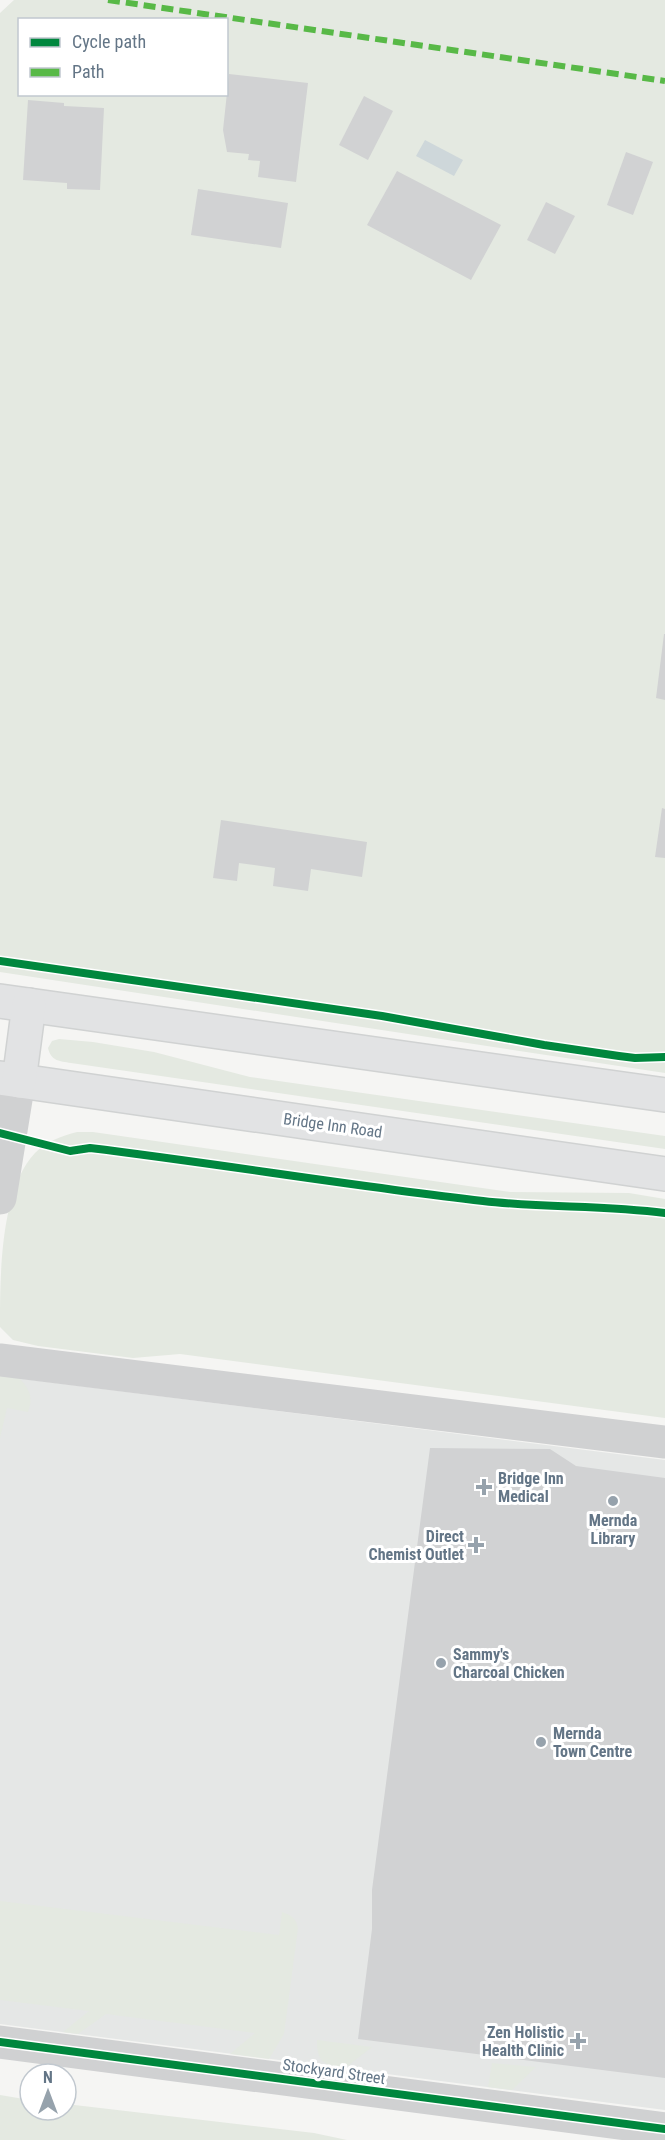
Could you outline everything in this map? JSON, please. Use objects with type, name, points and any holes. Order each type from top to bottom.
[{"type":"main road","points":[[10,1079],[14,1003],[665,1095]]},
{"type":"main road","name":"Bridge Inn Road","points":[[10,1079],[665,1173]]},
{"type":"street","points":[[0,1198],[10,1079]]},
{"type":"street","points":[[0,1360],[665,1442]]},
{"type":"street","name":"Stockyard Street","points":[[0,2042],[665,2129]]},
{"type":"shaded area","points":[[14,0],[665,0],[665,1073],[0,972],[0,13]]},
{"type":"shaded area","points":[[425,140],[463,160],[454,176],[416,156]]},
{"type":"shaded area","points":[[59,1039],[154,1052],[250,1077],[665,1136],[665,1149],[63,1062],[53,1058],[48,1048],[52,1041]]},
{"type":"shaded area","points":[[77,1132],[93,1132],[510,1192],[629,1193],[665,1199],[665,1418],[180,1354],[133,1358],[38,1346],[13,1340],[0,1327],[0,1307],[4,1235],[15,1189],[23,1169],[35,1153],[55,1140]]},
{"type":"shaded area","name":"Mernda Town Centre","points":[[0,1376],[665,1460],[665,2110],[0,2024]]},
{"type":"shaded area","points":[[0,1376],[18,1377],[28,1389],[31,1402],[28,1412],[7,1408],[0,1438]]},
{"type":"shaded area","points":[[0,1901],[279,1935],[282,1912],[288,1914],[294,1919],[298,1928],[284,2034],[269,2059],[230,2054],[255,2033],[106,2014],[78,2034],[63,2032],[89,2011],[0,2000]]},
{"type":"shaded area","points":[[317,2040],[372,2047],[345,2068],[323,2062],[318,2054]]},
{"type":"shaded area","points":[[492,2063],[536,2067],[512,2090],[488,2087]]},
{"type":"shaded area","points":[[0,2095],[18,2098],[18,2122],[78,2122],[78,2105],[314,2133],[347,2140],[0,2140]]},
{"type":"building","points":[[229,74],[308,83],[296,182],[258,177],[260,161],[248,160],[249,154],[227,152],[223,130]]},
{"type":"building","points":[[364,96],[393,111],[368,160],[339,145]]},
{"type":"building","points":[[28,100],[64,103],[64,106],[104,108],[100,190],[67,189],[67,183],[23,180]]},
{"type":"building","points":[[626,152],[653,162],[633,215],[607,205]]},
{"type":"building","points":[[397,171],[501,225],[471,280],[367,225]]},
{"type":"building","points":[[198,189],[288,203],[281,248],[191,235]]},
{"type":"building","points":[[546,202],[575,216],[555,254],[527,240]]},
{"type":"building","points":[[665,634],[665,700],[656,698]]},
{"type":"building","points":[[662,808],[665,809],[665,858],[655,857]]},
{"type":"building","points":[[221,820],[367,842],[362,877],[311,869],[308,891],[273,886],[275,868],[239,863],[237,881],[213,878]]},
{"type":"building","name":"Mernda Town Centre","points":[[430,1448],[550,1449],[576,1466],[665,1478],[665,2078],[358,2039],[372,1929],[372,1890]]},
{"type":"marked path","points":[[108,0],[665,81]]},
{"type":"cycle path","points":[[0,961],[382,1016],[619,1056],[665,1057]]},
{"type":"cycle path","points":[[0,1133],[70,1151],[90,1148],[483,1201],[665,1213]]},
{"type":"cycle path","points":[[0,2042],[665,2129]]},
{"type":"place","name":"Bridge Inn Medical","points":[[484,1487]]},
{"type":"place","name":"Mernda Library","points":[[613,1501]]},
{"type":"place","name":"Direct Chemist Outlet","points":[[476,1545]]},
{"type":"place","name":"Sammy's Charcoal Chicken","points":[[441,1663]]},
{"type":"place","name":"Mernda Town Centre","points":[[541,1742]]},
{"type":"place","name":"Zen Holistic Health Clinic","points":[[578,2041]]}]
